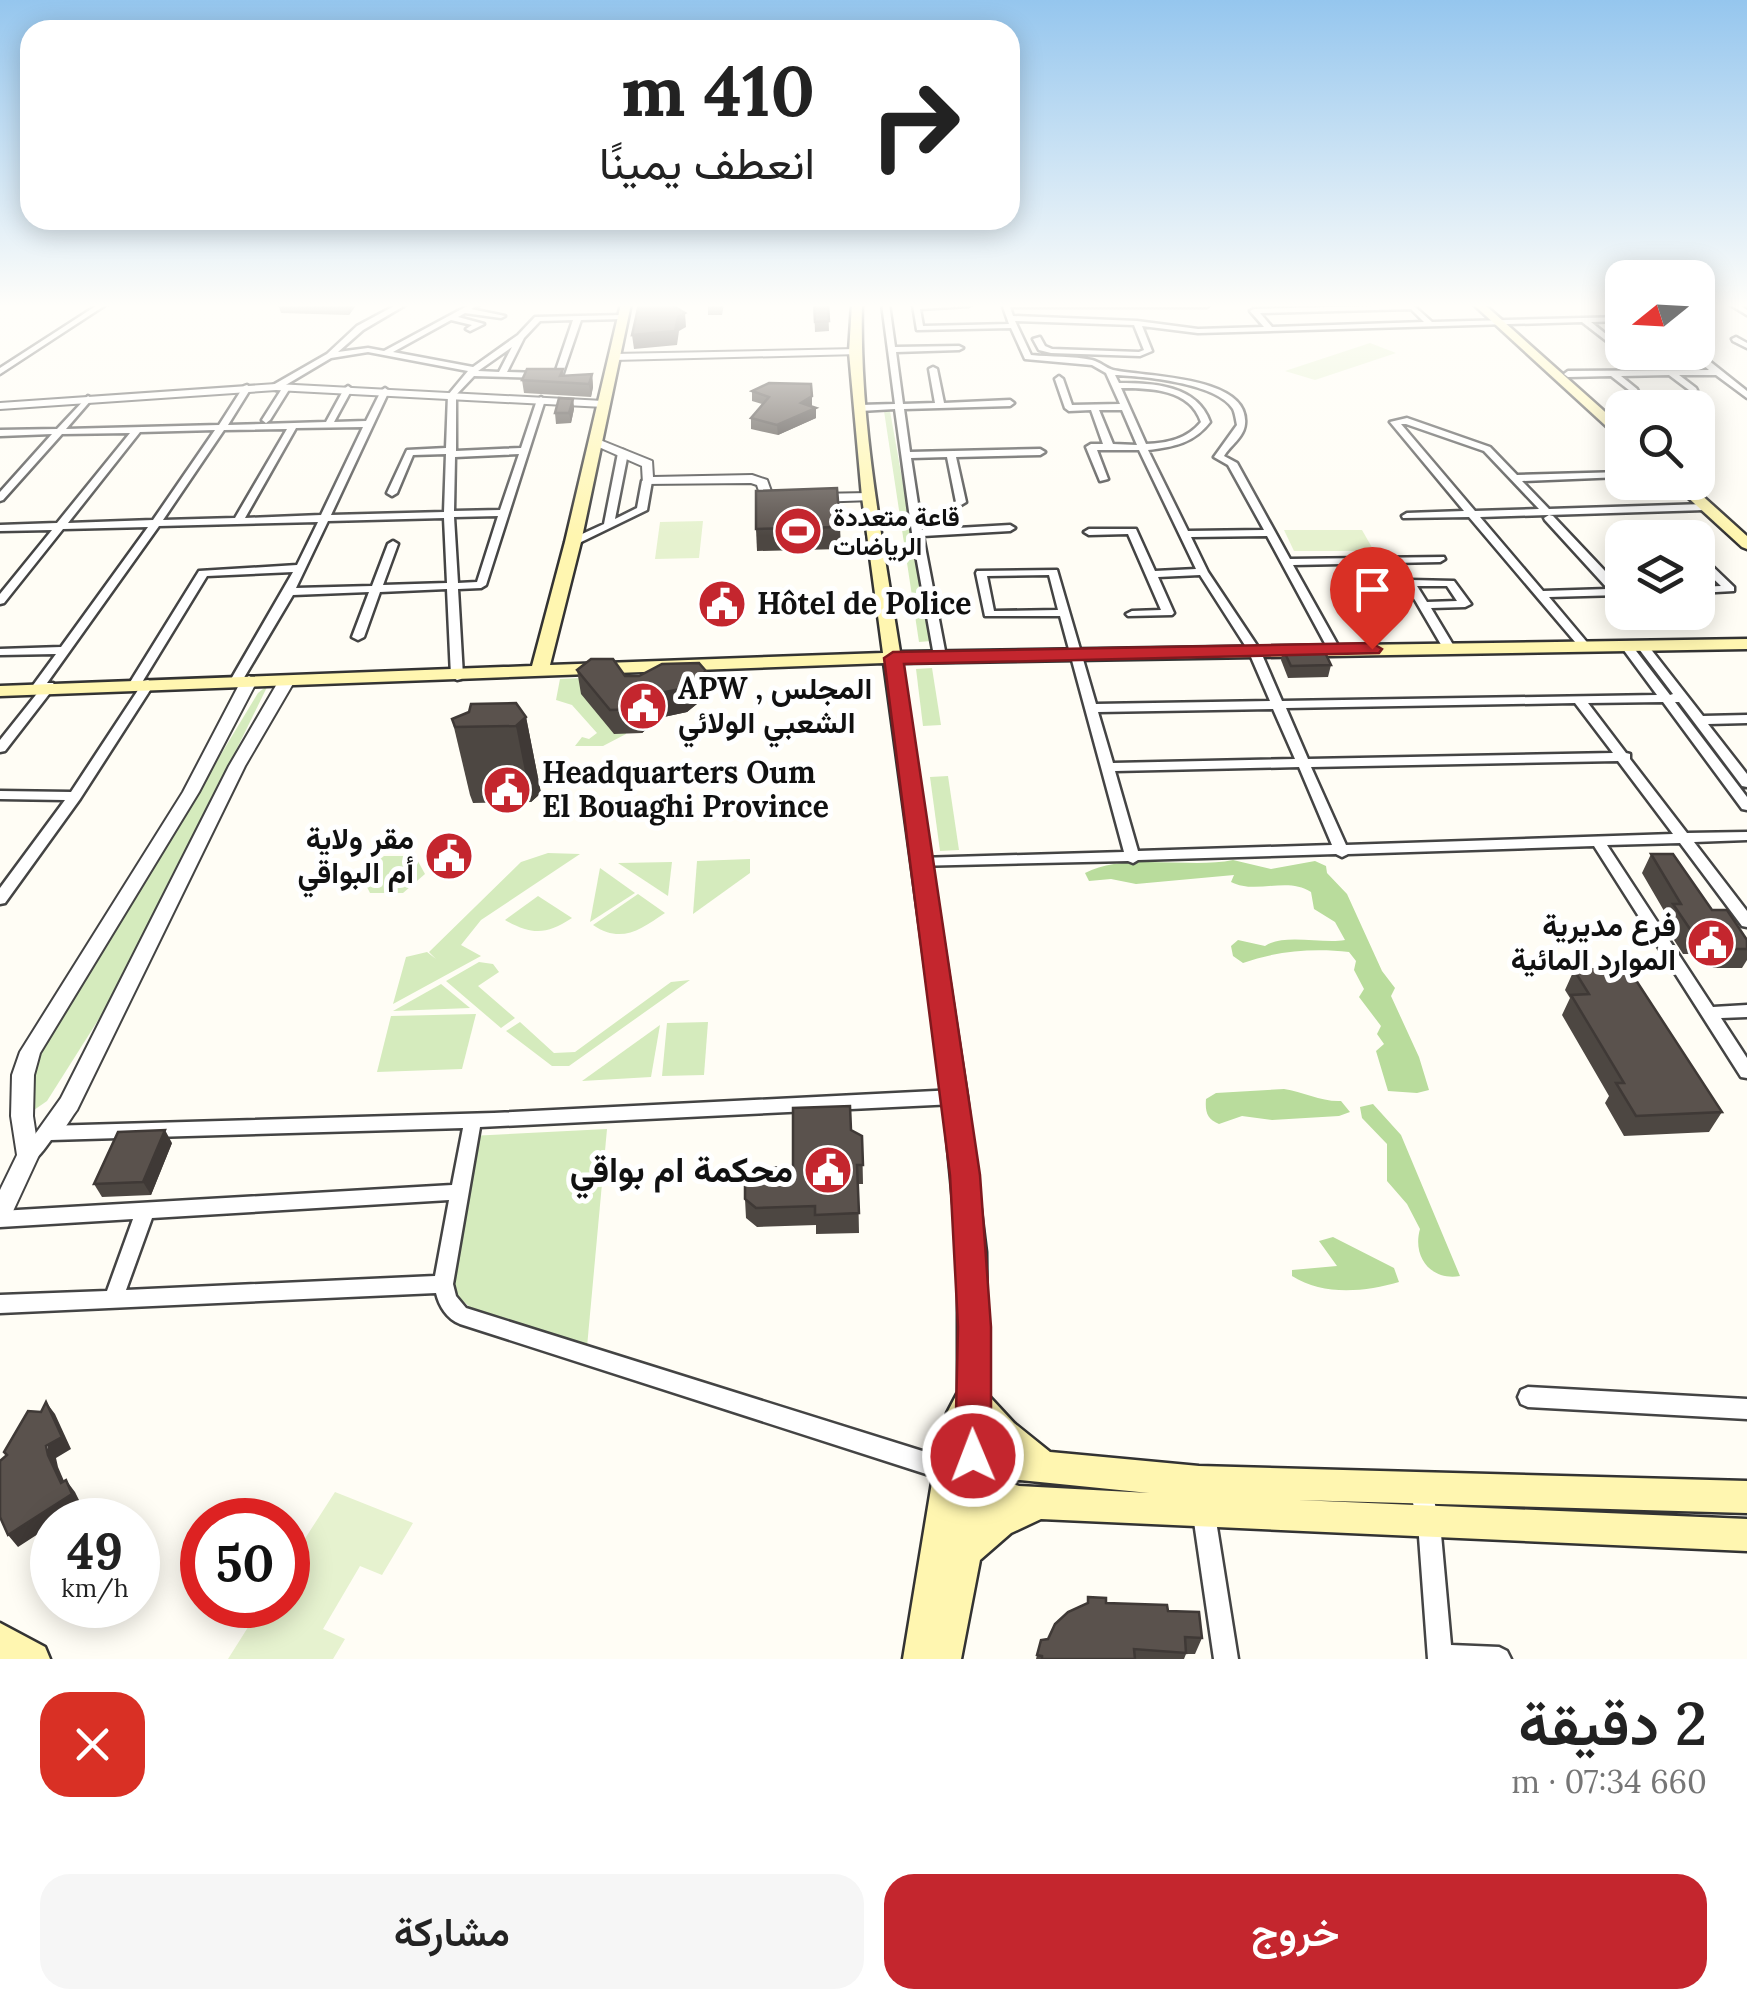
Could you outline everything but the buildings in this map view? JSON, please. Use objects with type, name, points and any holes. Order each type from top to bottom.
[{"type":"main road","points":[[539,672],[609,381]]},
{"type":"main road","points":[[858,381],[869,497],[954,1097],[972,1252],[974,1433],[960,1474],[920,1659]]},
{"type":"main road","points":[[1567,381],[1605,417]]},
{"type":"main road","points":[[1576,381],[1605,408]]},
{"type":"main road","points":[[1698,500],[1747,544]]},
{"type":"main road","points":[[1710,500],[1747,533]]},
{"type":"main road","points":[[0,691],[940,656],[1747,644]]},
{"type":"main road","points":[[971,1398],[1004,1434],[1042,1466]]},
{"type":"main road","points":[[960,1474],[1004,1464],[1042,1466],[1202,1496],[1428,1524],[1747,1534]]},
{"type":"main road","points":[[960,1474],[997,1496],[1040,1504],[1420,1487],[1747,1498]]},
{"type":"main road","points":[[944,1659],[965,1550],[960,1474]]},
{"type":"main road","points":[[965,1550],[1000,1522],[1040,1504]]},
{"type":"main road","points":[[0,1640],[34,1659]]},
{"type":"street","points":[[266,420],[281,387],[290,381]]},
{"type":"street","points":[[457,676],[449,516],[452,395],[463,381]]},
{"type":"street","points":[[895,381],[940,656]]},
{"type":"street","points":[[935,381],[940,405]]},
{"type":"street","points":[[1060,381],[1069,408],[1124,407]]},
{"type":"street","points":[[1114,381],[1203,572],[1254,650],[1342,852]]},
{"type":"street","points":[[1181,381],[1208,390],[1231,404],[1241,423],[1218,457],[1232,462],[1334,650]]},
{"type":"street","points":[[1623,381],[1634,390]]},
{"type":"street","points":[[1681,381],[1693,390]]},
{"type":"street","points":[[1102,479],[1091,447],[1141,446],[1190,438],[1205,426],[1205,413],[1176,393],[1115,385]]},
{"type":"street","points":[[0,406],[281,387],[604,404]]},
{"type":"street","points":[[0,748],[247,388]]},
{"type":"street","points":[[330,422],[348,390]]},
{"type":"street","points":[[28,1154],[22,1102],[23,1075],[30,1052],[190,794],[385,391]]},
{"type":"street","points":[[0,498],[88,399]]},
{"type":"street","points":[[289,592],[481,584],[541,400]]},
{"type":"street","points":[[860,408],[1010,403]]},
{"type":"street","points":[[1094,408],[1109,447]]},
{"type":"street","points":[[1585,647],[1396,426],[1397,420],[1486,449],[1605,577]]},
{"type":"street","points":[[0,433],[370,424]]},
{"type":"street","points":[[238,520],[292,426]]},
{"type":"street","points":[[0,600],[138,430]]},
{"type":"street","points":[[573,542],[642,510],[648,464],[596,442]]},
{"type":"street","points":[[392,493],[410,452],[524,452]]},
{"type":"street","points":[[907,456],[1040,452]]},
{"type":"street","points":[[609,524],[623,453]]},
{"type":"street","points":[[951,455],[961,502]]},
{"type":"street","points":[[1515,478],[1605,475]]},
{"type":"street","points":[[647,481],[752,479],[763,483],[764,495],[769,499],[869,497]]},
{"type":"street","points":[[1408,516],[1548,515],[1705,506]]},
{"type":"street","points":[[0,528],[504,513]]},
{"type":"street","points":[[917,533],[1010,528]]},
{"type":"street","points":[[1089,532],[1132,531],[1168,613],[1132,614]]},
{"type":"street","points":[[1186,534],[1272,533]]},
{"type":"street","points":[[358,636],[393,544]]},
{"type":"street","points":[[1563,552],[1580,551]]},
{"type":"street","points":[[1289,562],[1440,559]]},
{"type":"street","points":[[0,899],[75,796],[203,573],[300,568]]},
{"type":"street","points":[[1064,613],[989,614],[981,573],[1053,572],[1133,858]]},
{"type":"street","points":[[1151,574],[1203,572]]},
{"type":"street","points":[[1715,575],[1730,589],[1715,589]]},
{"type":"street","points":[[1540,594],[1605,592]]},
{"type":"street","points":[[1424,605],[1450,648]]},
{"type":"street","points":[[1634,645],[1664,698],[1747,806]]},
{"type":"street","points":[[1634,645],[1744,776]]},
{"type":"street","points":[[0,652],[64,650]]},
{"type":"street","points":[[286,682],[236,766],[69,1104],[28,1154],[0,1216],[461,1192]]},
{"type":"street","points":[[1090,708],[1681,698]]},
{"type":"street","points":[[1579,700],[1747,922]]},
{"type":"street","points":[[1699,720],[1747,719]]},
{"type":"street","points":[[1106,767],[1624,758]]},
{"type":"street","points":[[0,795],[75,796]]},
{"type":"street","points":[[919,863],[1747,836]]},
{"type":"street","points":[[1598,843],[1747,1072]]},
{"type":"street","points":[[1708,1013],[1747,1011]]},
{"type":"street","points":[[46,1134],[473,1120],[954,1097]]},
{"type":"street","points":[[473,1120],[443,1284],[448,1300],[460,1315],[960,1474]]},
{"type":"street","points":[[112,1298],[146,1210]]},
{"type":"street","points":[[0,1304],[443,1284]]},
{"type":"street","points":[[1528,1397],[1747,1409]]},
{"type":"street","points":[[1420,1487],[1428,1524],[1440,1658],[1499,1659]]},
{"type":"street","points":[[1202,1496],[1226,1659]]},
{"type":"green space","points":[[884,411],[890,411],[931,641],[919,642]]},
{"type":"green space","points":[[703,521],[699,558],[655,559],[660,522]]},
{"type":"green space","points":[[1284,530],[1362,530],[1374,551],[1294,551]]},
{"type":"green space","points":[[932,668],[941,725],[923,726],[916,669]]},
{"type":"green space","points":[[620,676],[626,734],[603,746],[575,746],[582,737],[589,739],[597,733],[572,705],[556,700],[560,679]]},
{"type":"green space","points":[[268,685],[126,976],[47,1101],[34,1110],[33,1069],[38,1057],[258,693]]},
{"type":"green space","points":[[948,776],[959,850],[940,851],[930,777]]},
{"type":"green space","points":[[548,853],[580,854],[481,920],[461,945],[481,956],[393,1004],[406,957],[427,952],[436,959],[429,952],[521,862]]},
{"type":"green space","points":[[384,856],[415,856],[425,874],[403,893],[370,893],[361,875]]},
{"type":"green space","points":[[750,859],[750,873],[693,914],[697,861]]},
{"type":"green space","points":[[1233,860],[1271,869],[1315,861],[1326,866],[1327,873],[1347,894],[1382,971],[1395,988],[1391,996],[1419,1057],[1429,1090],[1388,1091],[1376,1051],[1384,1044],[1377,1034],[1381,1026],[1359,997],[1364,989],[1354,970],[1356,961],[1349,952],[1295,951],[1243,963],[1233,956],[1231,946],[1238,940],[1265,946],[1292,939],[1345,940],[1335,922],[1314,909],[1311,892],[1292,886],[1241,886],[1231,882],[1234,875],[1136,884],[1111,879],[1089,881],[1085,873],[1119,863]]},
{"type":"green space","points":[[672,862],[668,896],[618,863]]},
{"type":"green space","points":[[600,868],[635,893],[590,922]]},
{"type":"green space","points":[[638,894],[665,913],[639,929],[621,934],[593,925]]},
{"type":"green space","points":[[538,896],[572,918],[539,931],[505,920]]},
{"type":"green space","points":[[479,962],[493,964],[499,972],[478,986],[515,1018],[501,1028],[446,981]]},
{"type":"green space","points":[[690,980],[569,1066],[552,1066],[506,1031],[520,1022],[554,1053],[575,1052],[671,982]]},
{"type":"green space","points":[[441,984],[470,1008],[393,1011]]},
{"type":"green space","points":[[476,1014],[462,1069],[377,1072],[391,1016]]},
{"type":"green space","points":[[708,1022],[704,1075],[662,1076],[667,1023]]},
{"type":"green space","points":[[660,1025],[651,1077],[582,1081]]},
{"type":"green space","points":[[1284,1089],[1341,1101],[1350,1112],[1272,1120],[1242,1116],[1219,1124],[1207,1111],[1206,1099],[1216,1093]]},
{"type":"green space","points":[[1373,1104],[1401,1135],[1460,1276],[1440,1275],[1421,1257],[1420,1229],[1407,1204],[1387,1181],[1387,1144],[1362,1118],[1360,1107]]},
{"type":"green space","points":[[607,1129],[587,1347],[478,1314],[443,1284],[470,1136]]},
{"type":"green space","points":[[1333,1237],[1394,1268],[1399,1282],[1344,1290],[1317,1287],[1292,1276],[1292,1270],[1337,1266],[1319,1241]]},
{"type":"green space","points":[[335,1492],[413,1523],[382,1575],[360,1566],[323,1629],[345,1639],[333,1659],[228,1659],[248,1628],[310,1628],[310,1531]]},
{"type":"place","name":"قاعة متعددة الرياضات","points":[[798,531]]},
{"type":"place","name":"Hôtel de Police","points":[[722,604]]},
{"type":"place","name":"APW , المجلس الشعبي الولائي","points":[[643,706]]},
{"type":"place","name":"Headquarters Oum El Bouaghi Province","points":[[507,790]]},
{"type":"place","name":"مقر ولاية أم البواقي","points":[[449,856]]},
{"type":"place","name":"فرع مديرية الموارد المائية","points":[[1711,943]]},
{"type":"place","name":"محكمة ام بواقي","points":[[828,1170]]},
{"type":"route","points":[[973,1456],[972,1252],[965,1175],[893,658],[1372,649]]}]
